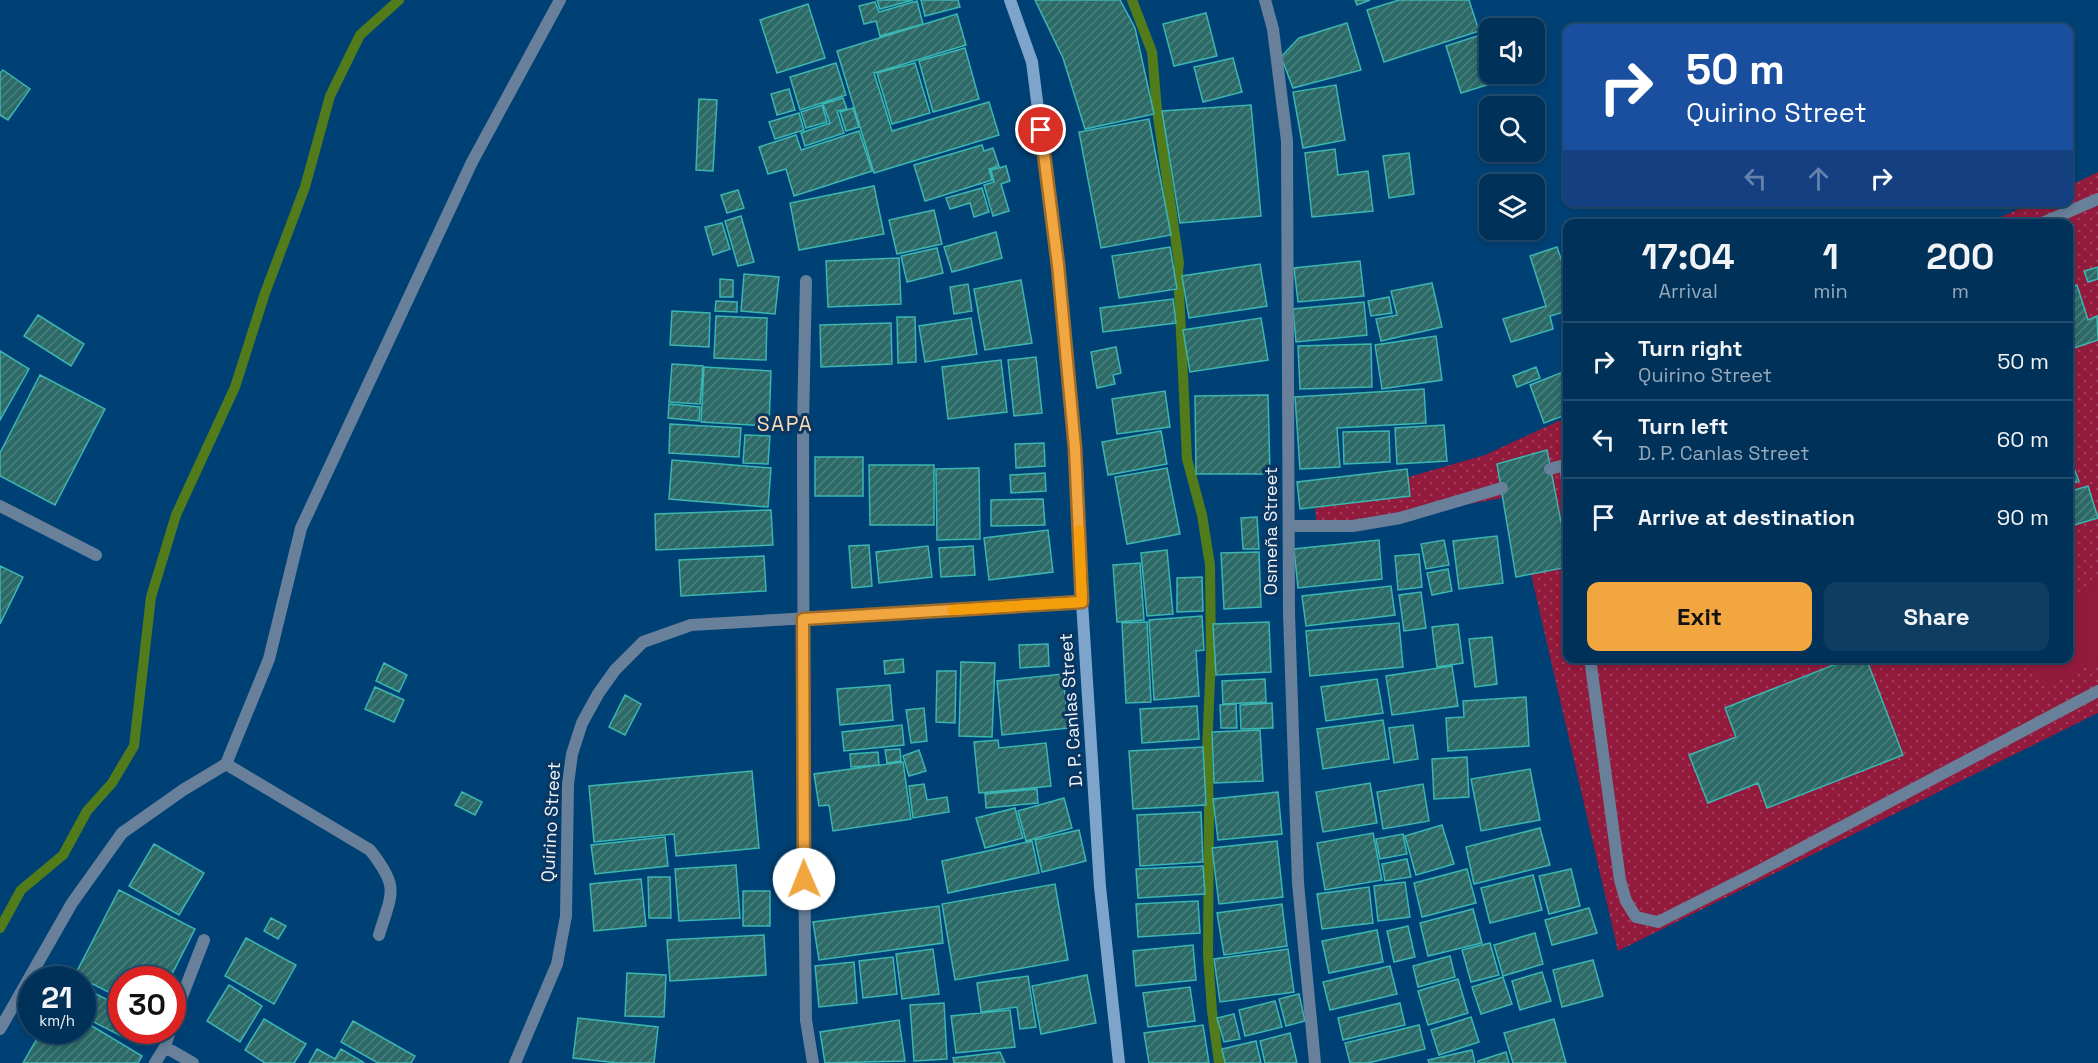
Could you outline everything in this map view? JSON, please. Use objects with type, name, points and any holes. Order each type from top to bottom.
[{"type":"main road","name":"D. P. Canlas Street","points":[[1010,0],[1032,62],[1058,265],[1077,470],[1082,602],[1100,887],[1119,1063]]},
{"type":"street","points":[[0,1029],[72,903],[122,833],[183,790],[226,764],[269,659],[301,528],[472,162],[560,0]]},
{"type":"street","name":"Osmeña Street","points":[[1265,0],[1273,29],[1287,141],[1289,613],[1298,883],[1315,1063]]},
{"type":"street","points":[[2052,219],[2098,199]]},
{"type":"street","points":[[806,282],[803,619],[806,1020],[813,1063]]},
{"type":"street","points":[[1551,469],[1563,465]]},
{"type":"street","points":[[1289,526],[1353,526],[1388,520],[1502,488]]},
{"type":"street","points":[[0,506],[96,555]]},
{"type":"street","name":"Quirino Street","points":[[515,1063],[557,964],[566,916],[568,784],[572,754],[582,723],[598,694],[615,670],[643,642],[692,625],[1082,602]]},
{"type":"street","points":[[1591,663],[1620,880],[1626,901],[1636,917],[1658,922],[2098,691]]},
{"type":"street","points":[[226,764],[370,850],[386,870],[392,890],[379,935]]},
{"type":"street","points":[[186,991],[204,940]]},
{"type":"street","points":[[155,1063],[166,1044]]},
{"type":"street","points":[[165,1047],[193,1063]]},
{"type":"shaded area","points":[[2098,172],[2098,713],[1618,951],[1513,496],[1317,532],[1315,504],[1485,455],[1563,419],[1563,663],[2073,663],[2073,219],[1996,219],[2024,207],[2073,207],[2073,184]]},
{"type":"shaded area","points":[[2098,582],[2098,660],[2045,688],[2032,663],[2073,663],[2073,596]]},
{"type":"building","points":[[877,0],[913,0],[880,9]]},
{"type":"building","points":[[921,0],[958,0],[960,7],[925,16]]},
{"type":"building","points":[[1035,0],[1120,0],[1135,28],[1154,114],[1085,129],[1063,58]]},
{"type":"building","points":[[1355,0],[1370,0],[1357,5]]},
{"type":"building","points":[[1399,0],[1469,0],[1479,31],[1384,62],[1367,10]]},
{"type":"building","points":[[917,1],[923,24],[880,36],[876,21],[864,24],[859,6],[875,2],[879,12]]},
{"type":"building","points":[[808,4],[825,58],[777,73],[760,20]]},
{"type":"building","points":[[1206,13],[1217,56],[1174,66],[1163,24]]},
{"type":"building","points":[[957,14],[966,45],[874,73],[892,131],[989,102],[999,135],[874,173],[837,51]]},
{"type":"building","points":[[1347,23],[1361,70],[1293,88],[1281,57],[1299,38]]},
{"type":"building","points":[[1479,36],[1479,84],[1490,84],[1461,93],[1446,46]]},
{"type":"building","points":[[965,48],[979,99],[933,112],[919,61]]},
{"type":"building","points":[[1233,58],[1242,92],[1203,102],[1194,67]]},
{"type":"building","points":[[836,63],[846,95],[800,110],[790,77]]},
{"type":"building","points":[[915,63],[930,113],[892,124],[877,73]]},
{"type":"building","points":[[3,70],[30,89],[8,120],[0,115],[0,73]]},
{"type":"building","points":[[1336,85],[1345,140],[1303,148],[1293,92]]},
{"type":"building","points":[[789,89],[795,110],[777,115],[771,94]]},
{"type":"building","points":[[843,98],[847,109],[837,111],[844,133],[805,146],[801,133],[830,123],[823,104]]},
{"type":"building","points":[[699,99],[717,100],[713,171],[696,170]]},
{"type":"building","points":[[822,105],[827,122],[806,128],[801,112]]},
{"type":"building","points":[[1251,105],[1261,216],[1180,223],[1162,111]]},
{"type":"building","points":[[853,108],[859,127],[846,131],[840,112]]},
{"type":"building","points":[[799,113],[804,130],[775,139],[769,122]]},
{"type":"building","points":[[1149,119],[1171,235],[1101,248],[1079,132]]},
{"type":"building","points":[[859,131],[872,171],[794,196],[786,169],[768,174],[759,147],[796,135],[801,150]]},
{"type":"building","points":[[982,145],[984,151],[993,148],[999,166],[989,169],[992,180],[925,201],[914,165]]},
{"type":"building","points":[[1335,149],[1338,175],[1368,171],[1373,211],[1312,217],[1305,153]]},
{"type":"building","points":[[1409,153],[1414,194],[1389,198],[1383,156]]},
{"type":"building","points":[[1006,166],[1010,181],[1001,184],[1009,211],[993,216],[984,185],[994,182],[991,170]]},
{"type":"building","points":[[874,186],[884,234],[799,250],[790,203]]},
{"type":"building","points":[[982,188],[989,212],[974,217],[970,203],[950,209],[946,198]]},
{"type":"building","points":[[738,190],[744,208],[727,213],[721,195]]},
{"type":"building","points":[[934,210],[942,244],[897,254],[889,220]]},
{"type":"building","points":[[741,216],[754,262],[738,266],[725,221]]},
{"type":"building","points":[[722,223],[730,249],[713,255],[705,227]]},
{"type":"building","points":[[996,232],[1002,258],[952,272],[944,247]]},
{"type":"building","points":[[1170,247],[1177,289],[1119,298],[1112,256]]},
{"type":"building","points":[[1557,247],[1563,264],[1563,312],[1550,316],[1553,329],[1511,342],[1503,319],[1546,306],[1530,256]]},
{"type":"building","points":[[937,248],[943,273],[907,282],[901,256]]},
{"type":"building","points":[[899,258],[901,304],[828,307],[826,261]]},
{"type":"building","points":[[1360,261],[1364,296],[1298,302],[1294,268]]},
{"type":"building","points":[[1260,264],[1267,306],[1189,318],[1182,276]]},
{"type":"building","points":[[2098,267],[2098,279],[2088,282],[2084,271]]},
{"type":"building","points":[[744,274],[779,277],[775,314],[741,311]]},
{"type":"building","points":[[720,279],[733,280],[733,297],[720,297]]},
{"type":"building","points":[[1021,280],[1032,343],[985,350],[974,289]]},
{"type":"building","points":[[1432,283],[1442,327],[1381,341],[1376,319],[1397,315],[1391,291]]},
{"type":"building","points":[[968,284],[972,311],[954,314],[950,287]]},
{"type":"building","points":[[2077,285],[2088,320],[2097,316],[2098,340],[2073,348],[2073,286]]},
{"type":"building","points":[[1389,297],[1392,313],[1371,316],[1368,301]]},
{"type":"building","points":[[1173,299],[1176,323],[1103,332],[1100,308]]},
{"type":"building","points":[[716,301],[737,302],[737,312],[715,311]]},
{"type":"building","points":[[1364,302],[1367,335],[1296,342],[1293,309]]},
{"type":"building","points":[[672,311],[710,313],[709,347],[670,345]]},
{"type":"building","points":[[38,315],[84,344],[71,366],[24,336]]},
{"type":"building","points":[[716,316],[767,318],[766,360],[714,358]]},
{"type":"building","points":[[897,317],[915,317],[916,362],[898,363]]},
{"type":"building","points":[[971,318],[977,354],[925,362],[919,326]]},
{"type":"building","points":[[1261,318],[1268,360],[1190,372],[1183,330]]},
{"type":"building","points":[[891,323],[892,364],[821,367],[820,325]]},
{"type":"building","points":[[1436,336],[1442,380],[1382,389],[1375,345]]},
{"type":"building","points":[[1371,344],[1372,387],[1300,389],[1298,346]]},
{"type":"building","points":[[1116,347],[1121,373],[1113,375],[1115,384],[1097,388],[1091,352]]},
{"type":"building","points":[[0,351],[29,369],[0,420]]},
{"type":"building","points":[[1036,357],[1042,413],[1014,416],[1008,360]]},
{"type":"building","points":[[1001,360],[1007,412],[948,419],[942,367]]},
{"type":"building","points":[[672,364],[703,366],[700,404],[669,402]]},
{"type":"building","points":[[704,367],[771,371],[769,426],[701,422]]},
{"type":"building","points":[[1536,367],[1540,378],[1517,387],[1513,376]]},
{"type":"building","points":[[1563,372],[1563,416],[1544,423],[1530,385]]},
{"type":"building","points":[[40,375],[105,409],[55,505],[0,476],[0,453]]},
{"type":"building","points":[[1424,389],[1426,423],[1337,428],[1340,467],[1300,469],[1295,397]]},
{"type":"building","points":[[1165,391],[1170,427],[1117,434],[1112,399]]},
{"type":"building","points":[[1268,395],[1270,474],[1196,474],[1195,396]]},
{"type":"building","points":[[669,404],[700,407],[699,421],[668,418]]},
{"type":"building","points":[[670,424],[741,428],[739,457],[669,453]]},
{"type":"building","points":[[1444,425],[1447,461],[1397,464],[1395,428]]},
{"type":"building","points":[[1161,431],[1167,464],[1108,475],[1102,442]]},
{"type":"building","points":[[1389,431],[1390,462],[1344,464],[1343,432]]},
{"type":"building","points":[[745,435],[770,436],[768,464],[743,463]]},
{"type":"building","points":[[1044,443],[1045,466],[1016,468],[1015,444]]},
{"type":"building","points":[[1547,450],[1563,532],[1563,568],[1516,577],[1497,464]]},
{"type":"building","points":[[815,457],[863,457],[863,496],[815,496]]},
{"type":"building","points":[[672,460],[771,468],[768,507],[669,499]]},
{"type":"building","points":[[869,465],[934,465],[934,525],[870,525]]},
{"type":"building","points":[[2073,466],[2079,481],[2073,483]]},
{"type":"building","points":[[979,468],[980,539],[937,540],[936,469]]},
{"type":"building","points":[[1167,468],[1180,534],[1127,544],[1115,477]]},
{"type":"building","points":[[1407,469],[1410,496],[1300,509],[1297,482]]},
{"type":"building","points":[[1045,473],[1046,491],[1011,493],[1010,475]]},
{"type":"building","points":[[2088,486],[2098,518],[2073,526],[2073,490]]},
{"type":"building","points":[[1043,499],[1045,525],[991,526],[991,500]]},
{"type":"building","points":[[771,510],[773,545],[656,550],[655,514]]},
{"type":"building","points":[[1257,517],[1259,549],[1243,549],[1241,518]]},
{"type":"building","points":[[1048,530],[1053,572],[989,580],[984,538]]},
{"type":"building","points":[[1497,536],[1503,583],[1459,589],[1453,541]]},
{"type":"building","points":[[1379,540],[1382,579],[1298,588],[1294,549]]},
{"type":"building","points":[[1444,540],[1449,565],[1426,569],[1421,544]]},
{"type":"building","points":[[869,545],[872,586],[852,588],[849,546]]},
{"type":"building","points":[[928,546],[932,577],[879,583],[876,552]]},
{"type":"building","points":[[973,546],[975,575],[941,577],[939,548]]},
{"type":"building","points":[[1167,550],[1173,614],[1147,616],[1141,553]]},
{"type":"building","points":[[1259,552],[1261,607],[1224,609],[1221,553]]},
{"type":"building","points":[[1419,554],[1422,587],[1398,590],[1395,556]]},
{"type":"building","points":[[764,556],[766,591],[681,596],[679,560]]},
{"type":"building","points":[[1140,563],[1144,620],[1117,622],[1113,565]]},
{"type":"building","points":[[0,566],[23,577],[0,624]]},
{"type":"building","points":[[1448,569],[1452,591],[1432,595],[1427,573]]},
{"type":"building","points":[[1202,577],[1203,611],[1177,612],[1177,578]]},
{"type":"building","points":[[1391,586],[1395,615],[1306,626],[1302,596]]},
{"type":"building","points":[[1421,592],[1426,628],[1404,631],[1399,595]]},
{"type":"building","points":[[1202,616],[1204,650],[1196,651],[1199,696],[1154,700],[1149,620]]},
{"type":"building","points":[[1147,622],[1151,702],[1126,703],[1122,623]]},
{"type":"building","points":[[1269,622],[1271,672],[1216,675],[1213,624]]},
{"type":"building","points":[[1399,623],[1403,667],[1310,676],[1306,631]]},
{"type":"building","points":[[1458,624],[1463,663],[1437,667],[1432,627]]},
{"type":"building","points":[[1492,637],[1497,684],[1475,687],[1469,639]]},
{"type":"building","points":[[1048,644],[1049,666],[1020,668],[1019,645]]},
{"type":"building","points":[[903,659],[904,672],[885,674],[884,661]]},
{"type":"building","points":[[961,662],[995,663],[992,737],[959,736]]},
{"type":"building","points":[[384,663],[407,675],[399,692],[376,681]]},
{"type":"building","points":[[1838,663],[1868,663],[1903,755],[1767,808],[1758,783],[1708,803],[1689,755],[1736,737],[1725,708]]},
{"type":"building","points":[[1452,666],[1458,706],[1392,715],[1386,676]]},
{"type":"building","points":[[937,671],[956,671],[955,723],[936,722]]},
{"type":"building","points":[[1063,674],[1068,728],[1002,735],[997,681]]},
{"type":"building","points":[[1265,679],[1266,702],[1223,704],[1222,681]]},
{"type":"building","points":[[1377,679],[1383,713],[1326,721],[1321,687]]},
{"type":"building","points":[[890,685],[893,720],[840,725],[837,689]]},
{"type":"building","points":[[375,687],[404,700],[394,722],[365,709]]},
{"type":"building","points":[[625,695],[641,704],[625,735],[609,727]]},
{"type":"building","points":[[1526,697],[1529,746],[1448,751],[1446,718],[1464,717],[1463,701]]},
{"type":"building","points":[[1272,703],[1273,728],[1241,729],[1240,705]]},
{"type":"building","points":[[1236,704],[1237,728],[1221,728],[1220,705]]},
{"type":"building","points":[[1197,706],[1199,739],[1142,743],[1140,709]]},
{"type":"building","points":[[924,708],[927,741],[911,743],[906,710]]},
{"type":"building","points":[[1383,720],[1389,759],[1323,769],[1317,729]]},
{"type":"building","points":[[902,725],[904,745],[844,751],[842,732]]},
{"type":"building","points":[[1413,725],[1418,759],[1394,763],[1389,728]]},
{"type":"building","points":[[1260,730],[1263,781],[1214,783],[1212,732]]},
{"type":"building","points":[[998,740],[999,748],[1046,743],[1051,786],[979,793],[974,742]]},
{"type":"building","points":[[1203,747],[1206,805],[1133,809],[1129,751]]},
{"type":"building","points":[[900,749],[901,761],[887,763],[885,750]]},
{"type":"building","points":[[919,750],[926,771],[909,776],[903,756]]},
{"type":"building","points":[[878,752],[879,765],[851,767],[850,754]]},
{"type":"building","points":[[1467,757],[1469,797],[1434,799],[1432,759]]},
{"type":"building","points":[[903,762],[911,819],[833,831],[829,805],[819,806],[814,774]]},
{"type":"building","points":[[1530,769],[1540,820],[1481,831],[1471,779]]},
{"type":"building","points":[[752,771],[759,848],[676,856],[674,834],[594,842],[589,786]]},
{"type":"building","points":[[1370,783],[1377,823],[1323,832],[1316,792]]},
{"type":"building","points":[[924,784],[927,800],[947,797],[949,812],[913,818],[909,786]]},
{"type":"building","points":[[1423,784],[1429,821],[1383,829],[1377,792]]},
{"type":"building","points":[[1037,789],[1038,803],[986,808],[985,794]]},
{"type":"building","points":[[462,792],[482,802],[475,815],[455,805]]},
{"type":"building","points":[[1278,792],[1282,834],[1218,840],[1213,799]]},
{"type":"building","points":[[1064,798],[1072,828],[1026,841],[1018,811]]},
{"type":"building","points":[[1015,808],[1023,838],[985,848],[976,818]]},
{"type":"building","points":[[1201,812],[1203,862],[1140,866],[1137,815]]},
{"type":"building","points":[[1442,825],[1454,864],[1416,875],[1405,836]]},
{"type":"building","points":[[1540,828],[1550,865],[1474,884],[1466,847]]},
{"type":"building","points":[[1079,830],[1086,861],[1042,872],[1035,840]]},
{"type":"building","points":[[1373,833],[1382,880],[1325,890],[1317,843]]},
{"type":"building","points":[[1403,834],[1407,854],[1380,859],[1376,839]]},
{"type":"building","points":[[665,837],[668,866],[595,874],[591,845]]},
{"type":"building","points":[[1032,841],[1039,873],[948,893],[942,861]]},
{"type":"building","points":[[1277,841],[1283,897],[1219,904],[1212,848]]},
{"type":"building","points":[[154,844],[204,873],[179,915],[129,886]]},
{"type":"building","points":[[1407,859],[1411,877],[1385,881],[1382,864]]},
{"type":"building","points":[[736,865],[740,918],[679,921],[675,869]]},
{"type":"building","points":[[1203,866],[1205,894],[1138,898],[1136,869]]},
{"type":"building","points":[[1467,869],[1476,903],[1422,917],[1414,883]]},
{"type":"building","points":[[1571,869],[1580,906],[1549,914],[1539,876]]},
{"type":"building","points":[[1533,875],[1542,910],[1490,923],[1481,888]]},
{"type":"building","points":[[648,877],[670,877],[671,918],[649,918]]},
{"type":"building","points":[[641,879],[646,926],[594,931],[590,884]]},
{"type":"building","points":[[1405,882],[1410,917],[1378,921],[1374,886]]},
{"type":"building","points":[[1055,884],[1068,960],[955,980],[942,904]]},
{"type":"building","points":[[1369,887],[1373,923],[1322,929],[1317,894]]},
{"type":"building","points":[[119,890],[195,929],[176,966],[108,966],[108,992],[96,986],[96,966],[80,966]]},
{"type":"building","points":[[743,891],[770,891],[770,926],[743,926]]},
{"type":"building","points":[[1198,901],[1200,933],[1138,937],[1136,904]]},
{"type":"building","points":[[1282,904],[1287,946],[1224,955],[1217,913]]},
{"type":"building","points":[[939,906],[943,943],[819,960],[813,922]]},
{"type":"building","points":[[1589,908],[1597,933],[1552,945],[1545,920]]},
{"type":"building","points":[[1473,909],[1482,943],[1428,956],[1420,923]]},
{"type":"building","points":[[271,918],[286,926],[278,939],[264,931]]},
{"type":"building","points":[[1408,926],[1415,957],[1394,962],[1387,931]]},
{"type":"building","points":[[1377,930],[1383,962],[1329,973],[1322,941]]},
{"type":"building","points":[[1535,933],[1543,964],[1503,976],[1494,945]]},
{"type":"building","points":[[764,935],[766,975],[670,981],[667,940]]},
{"type":"building","points":[[246,938],[296,965],[274,1004],[225,976]]},
{"type":"building","points":[[1490,943],[1499,975],[1471,982],[1462,950]]},
{"type":"building","points":[[1193,945],[1196,980],[1136,986],[1133,951]]},
{"type":"building","points":[[933,949],[939,994],[902,999],[896,954]]},
{"type":"building","points":[[1288,949],[1294,992],[1220,1002],[1214,959]]},
{"type":"building","points":[[1450,956],[1455,977],[1418,987],[1413,966]]},
{"type":"building","points":[[893,957],[897,994],[863,998],[859,961]]},
{"type":"building","points":[[1593,960],[1603,996],[1562,1007],[1553,970]]},
{"type":"building","points":[[854,962],[857,1003],[819,1007],[815,966]]},
{"type":"building","points":[[1390,966],[1397,994],[1330,1010],[1323,982]]},
{"type":"building","points":[[1542,972],[1551,1001],[1520,1010],[1512,981]]},
{"type":"building","points":[[627,973],[666,975],[664,1017],[625,1016]]},
{"type":"building","points":[[1087,975],[1096,1023],[1041,1034],[1032,986]]},
{"type":"building","points":[[1028,976],[1036,1027],[1020,1029],[1017,1007],[981,1012],[977,983]]},
{"type":"building","points":[[1503,977],[1512,1004],[1481,1014],[1472,987]]},
{"type":"building","points":[[1458,979],[1468,1013],[1428,1025],[1418,991]]},
{"type":"building","points":[[229,985],[262,1006],[240,1042],[207,1021]]},
{"type":"building","points":[[1190,987],[1195,1021],[1148,1027],[1143,993]]},
{"type":"building","points":[[96,994],[108,1000],[108,1029],[96,1023]]},
{"type":"building","points":[[1299,994],[1305,1021],[1286,1026],[1279,999]]},
{"type":"building","points":[[1275,1001],[1282,1027],[1245,1036],[1239,1010]]},
{"type":"building","points":[[944,1003],[947,1059],[914,1061],[910,1005]]},
{"type":"building","points":[[1400,1003],[1405,1025],[1343,1040],[1338,1018]]},
{"type":"building","points":[[1010,1010],[1015,1047],[956,1053],[951,1016]]},
{"type":"building","points":[[1234,1014],[1240,1039],[1224,1042],[1217,1018]]},
{"type":"building","points":[[1471,1017],[1479,1042],[1439,1055],[1431,1030]]},
{"type":"building","points":[[578,1018],[658,1027],[654,1063],[619,1063],[573,1058]]},
{"type":"building","points":[[264,1019],[306,1044],[294,1063],[265,1063],[245,1050]]},
{"type":"building","points":[[1554,1019],[1566,1063],[1513,1063],[1504,1033]]},
{"type":"building","points":[[899,1020],[905,1061],[825,1063],[820,1032]]},
{"type":"building","points":[[353,1021],[415,1056],[411,1063],[378,1063],[341,1042]]},
{"type":"building","points":[[1203,1025],[1209,1063],[1149,1063],[1144,1033]]},
{"type":"building","points":[[1419,1025],[1425,1049],[1368,1063],[1350,1063],[1345,1043]]},
{"type":"building","points":[[96,1028],[108,1036],[108,1044],[122,1044],[142,1056],[138,1063],[23,1063],[34,1044],[96,1044]]},
{"type":"building","points":[[1290,1033],[1297,1063],[1265,1063],[1260,1041]]},
{"type":"building","points":[[1256,1041],[1261,1063],[1225,1063],[1222,1049]]},
{"type":"building","points":[[317,1049],[335,1059],[341,1049],[363,1062],[309,1063]]},
{"type":"building","points":[[1472,1050],[1475,1063],[1429,1063],[1428,1060]]},
{"type":"building","points":[[1000,1052],[1005,1063],[954,1063],[953,1058]]},
{"type":"building","points":[[1506,1052],[1509,1063],[1478,1063],[1478,1061]]},
{"type":"waterway","points":[[0,928],[21,890],[63,855],[87,811],[112,783],[134,746],[151,597],[176,515],[235,387],[265,293],[305,187],[330,96],[360,35],[399,0]]},
{"type":"waterway","points":[[1132,0],[1152,52],[1157,110],[1179,263],[1187,459],[1202,515],[1210,565],[1211,657],[1207,751],[1208,955],[1219,1063]]},
{"type":"slow traffic","points":[[952,610],[1082,602],[1079,530]]},
{"type":"district","name":"SAPA","points":[[785,424]]},
{"type":"route","points":[[804,879],[803,619],[1082,602],[1077,470],[1058,265],[1041,130]]}]
